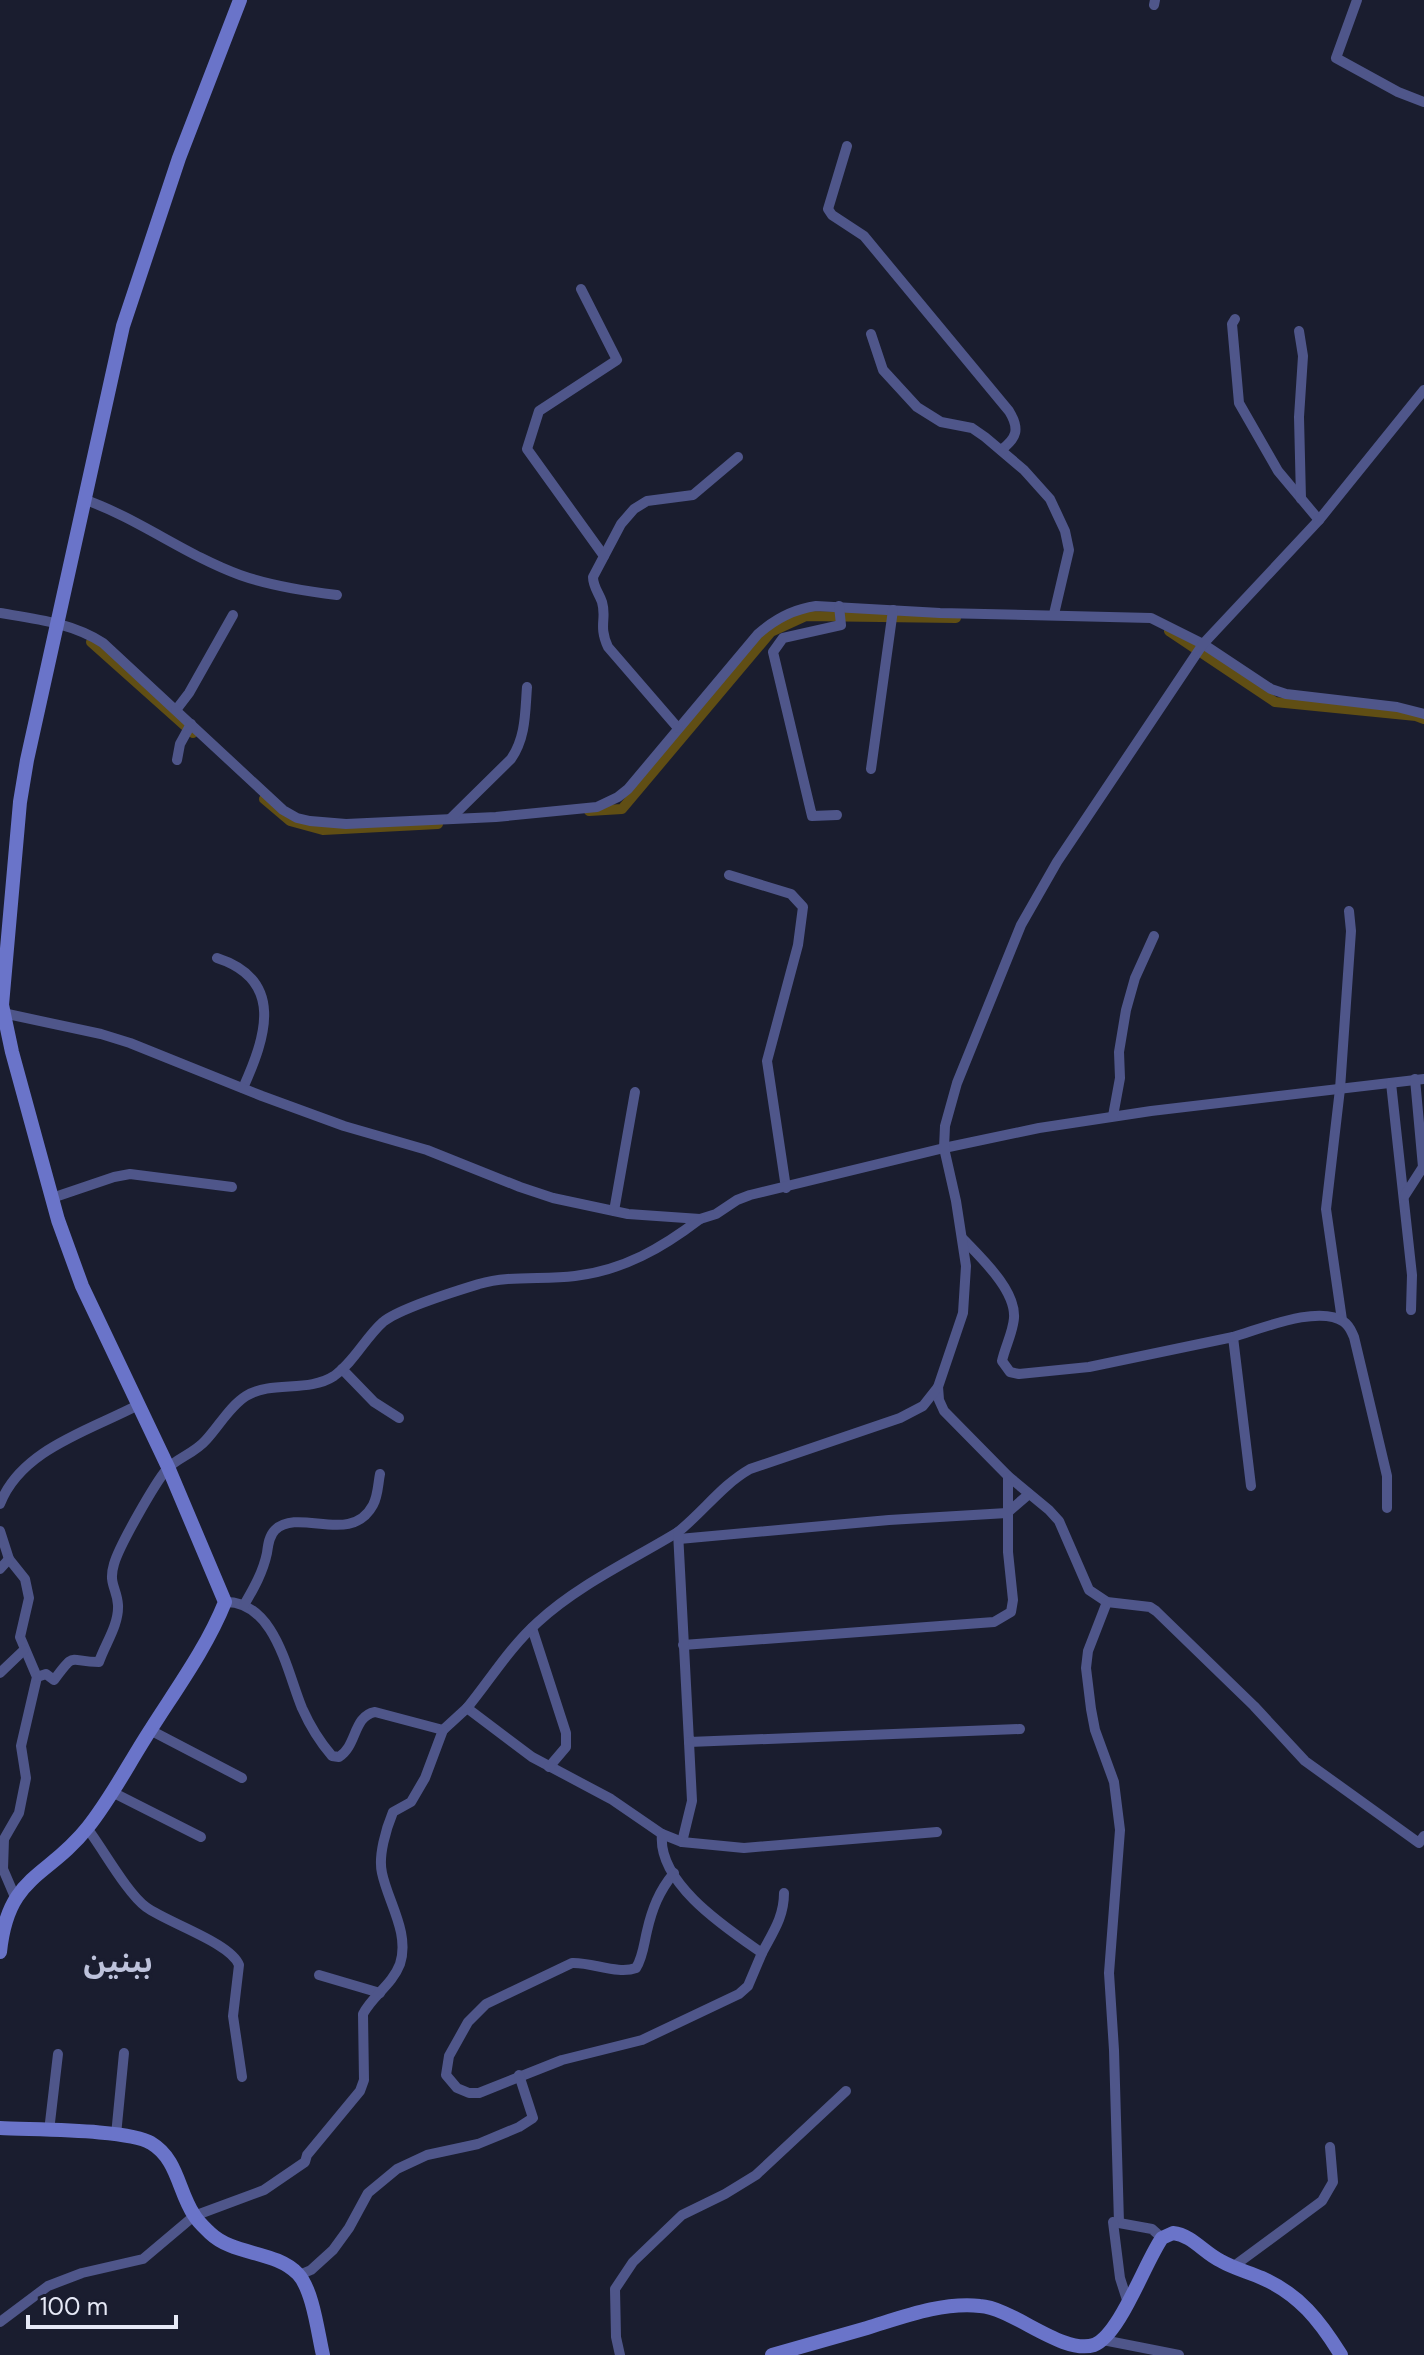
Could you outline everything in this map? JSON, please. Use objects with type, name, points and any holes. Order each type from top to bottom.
[{"type":"main road","points":[[0,1952],[2,1929],[15,1897],[87,1828],[217,1622],[225,1602],[168,1467],[82,1286],[52,1198],[2,1008],[20,802],[56,623],[123,326],[139,271],[240,0]]},
{"type":"main road","points":[[0,2128],[116,2135],[150,2142],[172,2164],[194,2216],[222,2242],[276,2261],[299,2275],[308,2293],[323,2355]]},
{"type":"main road","points":[[772,2355],[936,2308],[968,2306],[987,2307],[1070,2350],[1090,2346],[1103,2340],[1128,2303],[1162,2238],[1169,2234],[1182,2234],[1217,2259],[1265,2279],[1299,2300],[1319,2320],[1341,2355]]},
{"type":"street","points":[[1357,0],[1336,58],[1398,92],[1424,102]]},
{"type":"street","points":[[847,146],[828,209],[832,215],[864,236],[1009,411],[1017,432],[1012,442],[1001,450]]},
{"type":"street","points":[[581,289],[617,360],[539,411],[527,449],[604,556]]},
{"type":"street","points":[[1235,319],[1232,324],[1239,403],[1278,471],[1319,520]]},
{"type":"street","points":[[1299,331],[1303,356],[1299,417],[1301,499]]},
{"type":"street","points":[[871,334],[883,370],[917,407],[941,422],[972,428],[1024,470],[1050,499],[1065,531],[1069,550],[1054,614]]},
{"type":"street","points":[[0,2322],[48,2286],[82,2273],[143,2259],[194,2216],[264,2190],[305,2162],[307,2155],[360,2091],[364,2080],[362,2020],[366,2008],[394,1976],[402,1953],[398,1918],[381,1871],[387,1828],[393,1812],[411,1802],[416,1795],[443,1730],[467,1708],[532,1628],[562,1603],[678,1535],[731,1480],[750,1469],[900,1418],[923,1406],[938,1387],[959,1327],[965,1299],[963,1239],[944,1148],[945,1126],[957,1083],[1021,925],[1057,862],[1203,644],[1319,520],[1424,390]]},
{"type":"street","points":[[678,728],[608,647],[602,635],[603,604],[593,577],[621,524],[634,509],[647,501],[693,495],[738,457]]},
{"type":"street","points":[[83,499],[115,511],[237,574],[295,589],[337,595]]},
{"type":"street","points":[[0,613],[56,623],[88,633],[103,643],[283,810],[297,818],[346,824],[584,809],[607,803],[628,789],[770,623],[802,608],[839,606],[1151,618],[1203,644],[1256,681],[1286,694],[1397,707],[1424,714]]},
{"type":"street","points":[[837,815],[812,816],[773,652],[783,638],[841,625],[839,606]]},
{"type":"street","points":[[871,769],[893,610]]},
{"type":"street","points":[[176,710],[233,615]]},
{"type":"street","points":[[450,819],[511,759],[518,748],[523,738],[527,687]]},
{"type":"street","points":[[177,760],[180,744],[191,724]]},
{"type":"street","points":[[729,875],[791,894],[803,907],[798,945],[767,1061],[786,1188]]},
{"type":"street","points":[[1342,1320],[1326,1209],[1340,1089],[1351,931],[1349,911]]},
{"type":"street","points":[[1113,1116],[1126,1010],[1135,978],[1154,936]]},
{"type":"street","points":[[217,958],[237,965],[249,974],[266,1004],[254,1064],[243,1088]]},
{"type":"street","points":[[2,1008],[101,1034],[344,1126],[427,1150],[553,1198],[614,1211],[700,1219]]},
{"type":"street","points":[[37,1677],[46,1674],[54,1680],[74,1657],[99,1662],[111,1638],[117,1613],[118,1605],[112,1590],[114,1562],[123,1542],[168,1467],[193,1453],[245,1396],[259,1391],[317,1383],[342,1369],[375,1331],[399,1314],[479,1284],[497,1280],[574,1276],[619,1267],[656,1249],[700,1219],[716,1214],[750,1195],[944,1148],[1113,1116],[1420,1079],[1423,1167],[1405,1195]]},
{"type":"street","points":[[1391,1083],[1405,1195],[1412,1275],[1411,1310]]},
{"type":"street","points":[[614,1211],[635,1092]]},
{"type":"street","points":[[52,1198],[130,1174],[232,1187]]},
{"type":"street","points":[[963,1239],[1008,1292],[1013,1305],[1012,1327],[1002,1361],[1010,1372],[1019,1374],[1089,1367],[1233,1337],[1297,1318],[1330,1315],[1342,1320],[1354,1337],[1375,1422],[1387,1476],[1387,1508]]},
{"type":"street","points":[[1233,1337],[1251,1486]]},
{"type":"street","points":[[342,1369],[374,1402],[399,1418]]},
{"type":"street","points":[[938,1387],[944,1411],[1008,1476],[1059,1521],[1089,1590],[1107,1602],[1150,1607],[1156,1611],[1254,1706],[1305,1761],[1422,1842]]},
{"type":"street","points":[[0,1504],[17,1478],[42,1454],[138,1405]]},
{"type":"street","points":[[244,1605],[261,1573],[271,1535],[276,1530],[291,1523],[337,1526],[356,1520],[367,1513],[374,1502],[380,1474]]},
{"type":"street","points":[[683,1645],[994,1622],[1004,1618],[1011,1612],[1013,1600],[1007,1513],[1008,1476]]},
{"type":"street","points":[[678,1535],[1007,1513],[1029,1494]]},
{"type":"street","points":[[0,1531],[9,1559],[25,1579],[29,1598],[20,1637],[37,1677],[21,1746],[26,1778],[22,1801],[19,1813],[2,1835],[3,1869],[15,1897]]},
{"type":"street","points":[[678,1535],[692,1801],[682,1842]]},
{"type":"street","points":[[0,1569],[9,1559]]},
{"type":"street","points":[[225,1602],[244,1605],[259,1617],[272,1635],[288,1666],[312,1728],[332,1756],[344,1754],[350,1747],[360,1720],[371,1712],[443,1730]]},
{"type":"street","points":[[1107,1602],[1088,1651],[1086,1668],[1095,1730],[1114,1782],[1120,1830],[1109,1973],[1119,2223],[1152,2229],[1162,2238]]},
{"type":"street","points":[[532,1628],[566,1733],[566,1747],[549,1767]]},
{"type":"street","points":[[0,1673],[24,1650]]},
{"type":"street","points":[[467,1708],[549,1767],[611,1799],[662,1834],[682,1842],[744,1848],[937,1832]]},
{"type":"street","points":[[689,1742],[1020,1729]]},
{"type":"street","points":[[150,1730],[242,1778]]},
{"type":"street","points":[[112,1792],[201,1837]]},
{"type":"street","points":[[87,1828],[142,1904],[163,1918],[223,1946],[236,1957],[239,1965],[234,2028],[242,2077]]},
{"type":"street","points":[[662,1834],[660,1847],[674,1873],[708,1915],[762,1953]]},
{"type":"street","points":[[674,1873],[660,1892],[653,1909],[636,1968],[626,1970],[586,1962],[572,1963],[486,2004],[468,2022],[449,2056],[446,2069],[452,2083],[474,2094],[580,2054],[642,2040],[739,1994],[748,1986],[780,1921],[784,1893]]},
{"type":"street","points":[[319,1975],[380,1993]]},
{"type":"street","points":[[116,2135],[124,2053]]},
{"type":"street","points":[[49,2131],[58,2054]]},
{"type":"street","points":[[299,2275],[311,2270],[333,2250],[368,2193],[397,2169],[427,2155],[478,2144],[533,2118],[519,2075]]},
{"type":"street","points":[[620,2355],[616,2337],[615,2289],[633,2262],[682,2215],[756,2175],[846,2091]]},
{"type":"street","points":[[1234,2266],[1322,2201],[1333,2182],[1330,2147]]},
{"type":"street","points":[[1113,2222],[1120,2278],[1128,2303]]},
{"type":"street","points":[[1103,2340],[1179,2355]]},
{"type":"waterway","points":[[589,811],[622,809],[771,632],[806,616],[956,618]]},
{"type":"waterway","points":[[1169,631],[1275,702],[1424,719]]},
{"type":"waterway","points":[[91,642],[193,733]]},
{"type":"waterway","points":[[264,799],[290,821],[323,830],[438,824]]},
{"type":"district","name":"ببنين","points":[[118,1961]]}]
